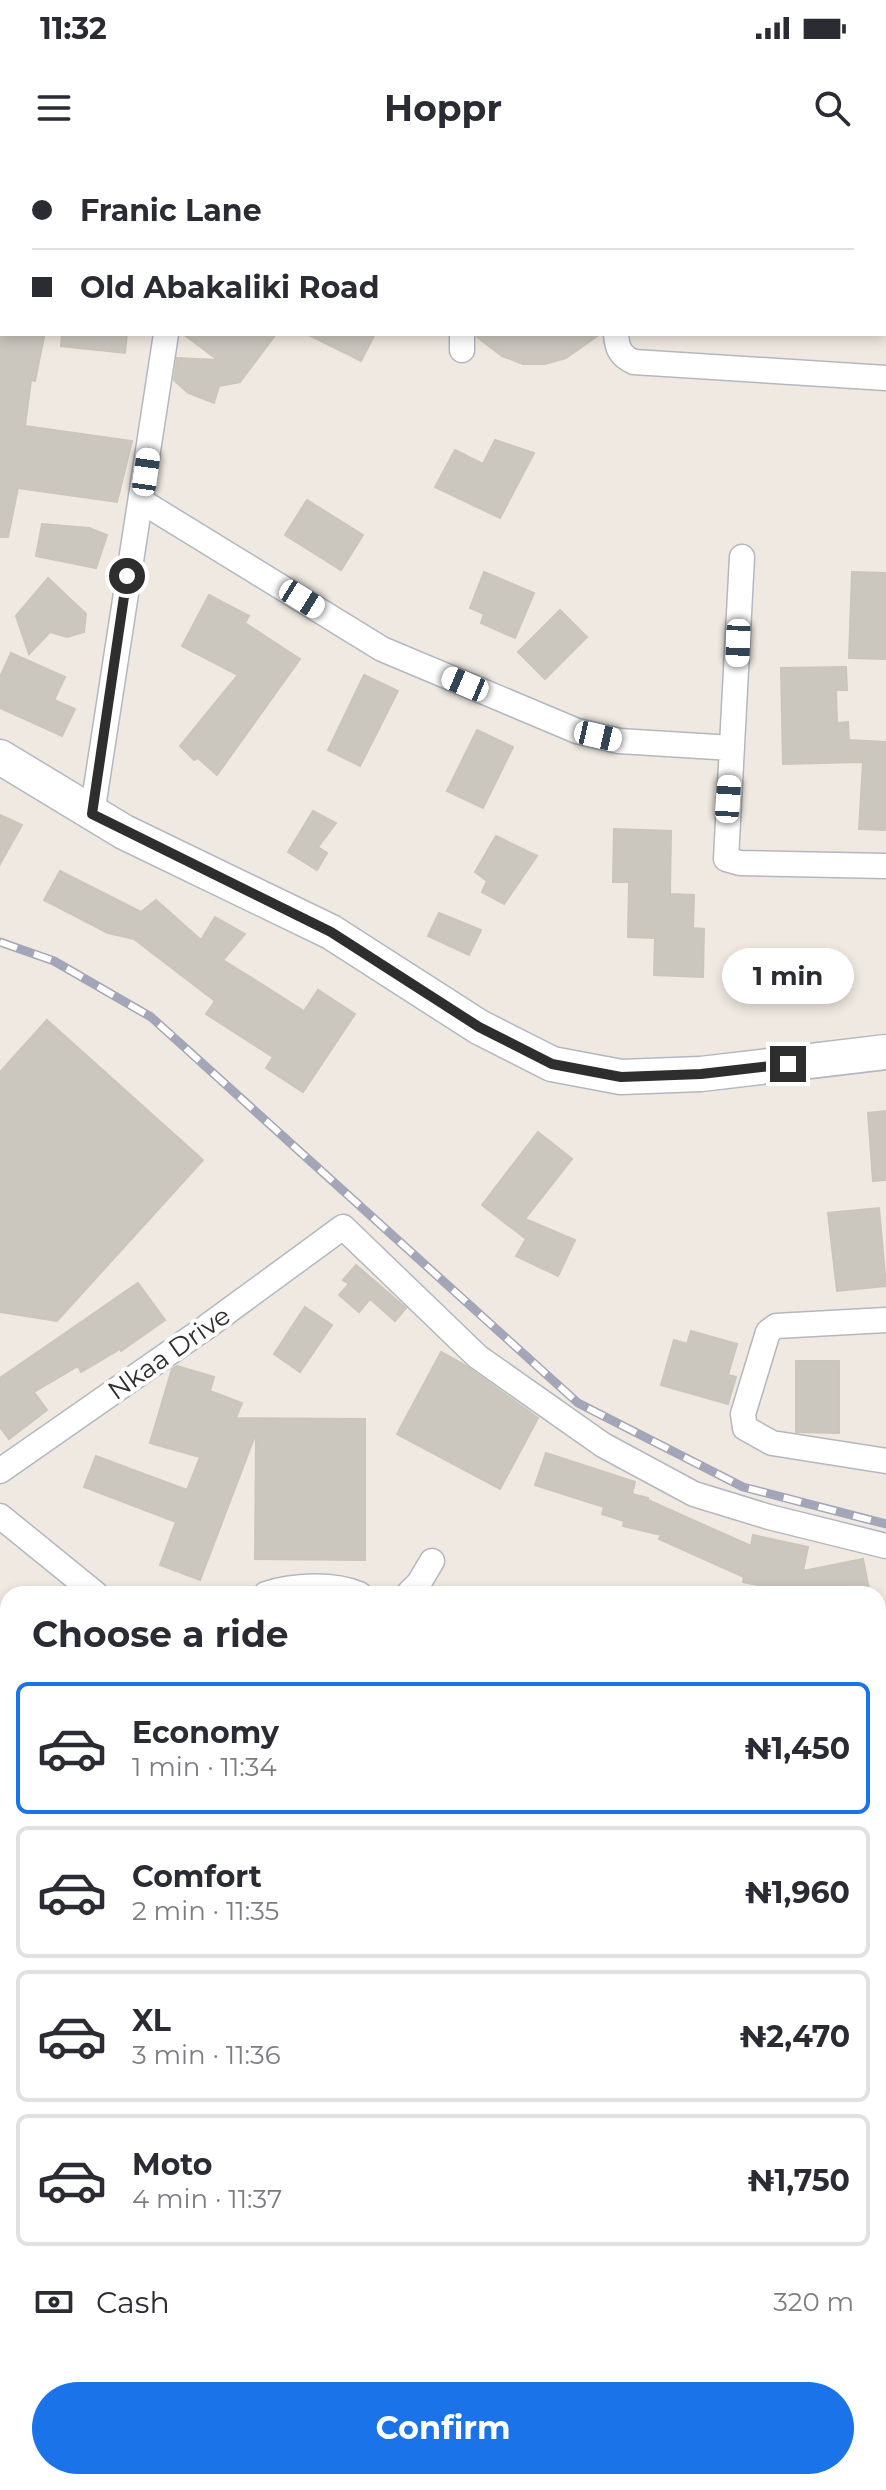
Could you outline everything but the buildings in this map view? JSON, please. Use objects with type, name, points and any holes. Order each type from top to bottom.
[{"type":"main road","points":[[0,757],[92,814],[331,932],[479,1027],[552,1064],[621,1077],[685,1075],[886,1052]]},
{"type":"street","points":[[92,814],[166,336]]},
{"type":"street","points":[[616,336],[617,347],[624,358],[634,362],[886,378]]},
{"type":"street","points":[[141,501],[382,649],[577,731],[619,741],[732,748]]},
{"type":"street","points":[[742,557],[726,859],[740,863],[886,866]]},
{"type":"street","name":"Nkaa Drive","points":[[0,1471],[211,1324],[343,1227],[478,1357],[603,1445],[694,1494],[769,1517],[886,1546]]},
{"type":"street","points":[[886,1320],[776,1326],[768,1332],[743,1414],[745,1428],[772,1443],[886,1461]]},
{"type":"street","points":[[0,1516],[86,1586]]},
{"type":"street","points":[[416,1586],[432,1561]]},
{"type":"railway","points":[[0,942],[54,961],[151,1017],[578,1403],[743,1487],[886,1524]]},
{"type":"route","points":[[127,576],[92,814],[331,932],[479,1027],[552,1064],[621,1077],[701,1074],[788,1064]]}]
